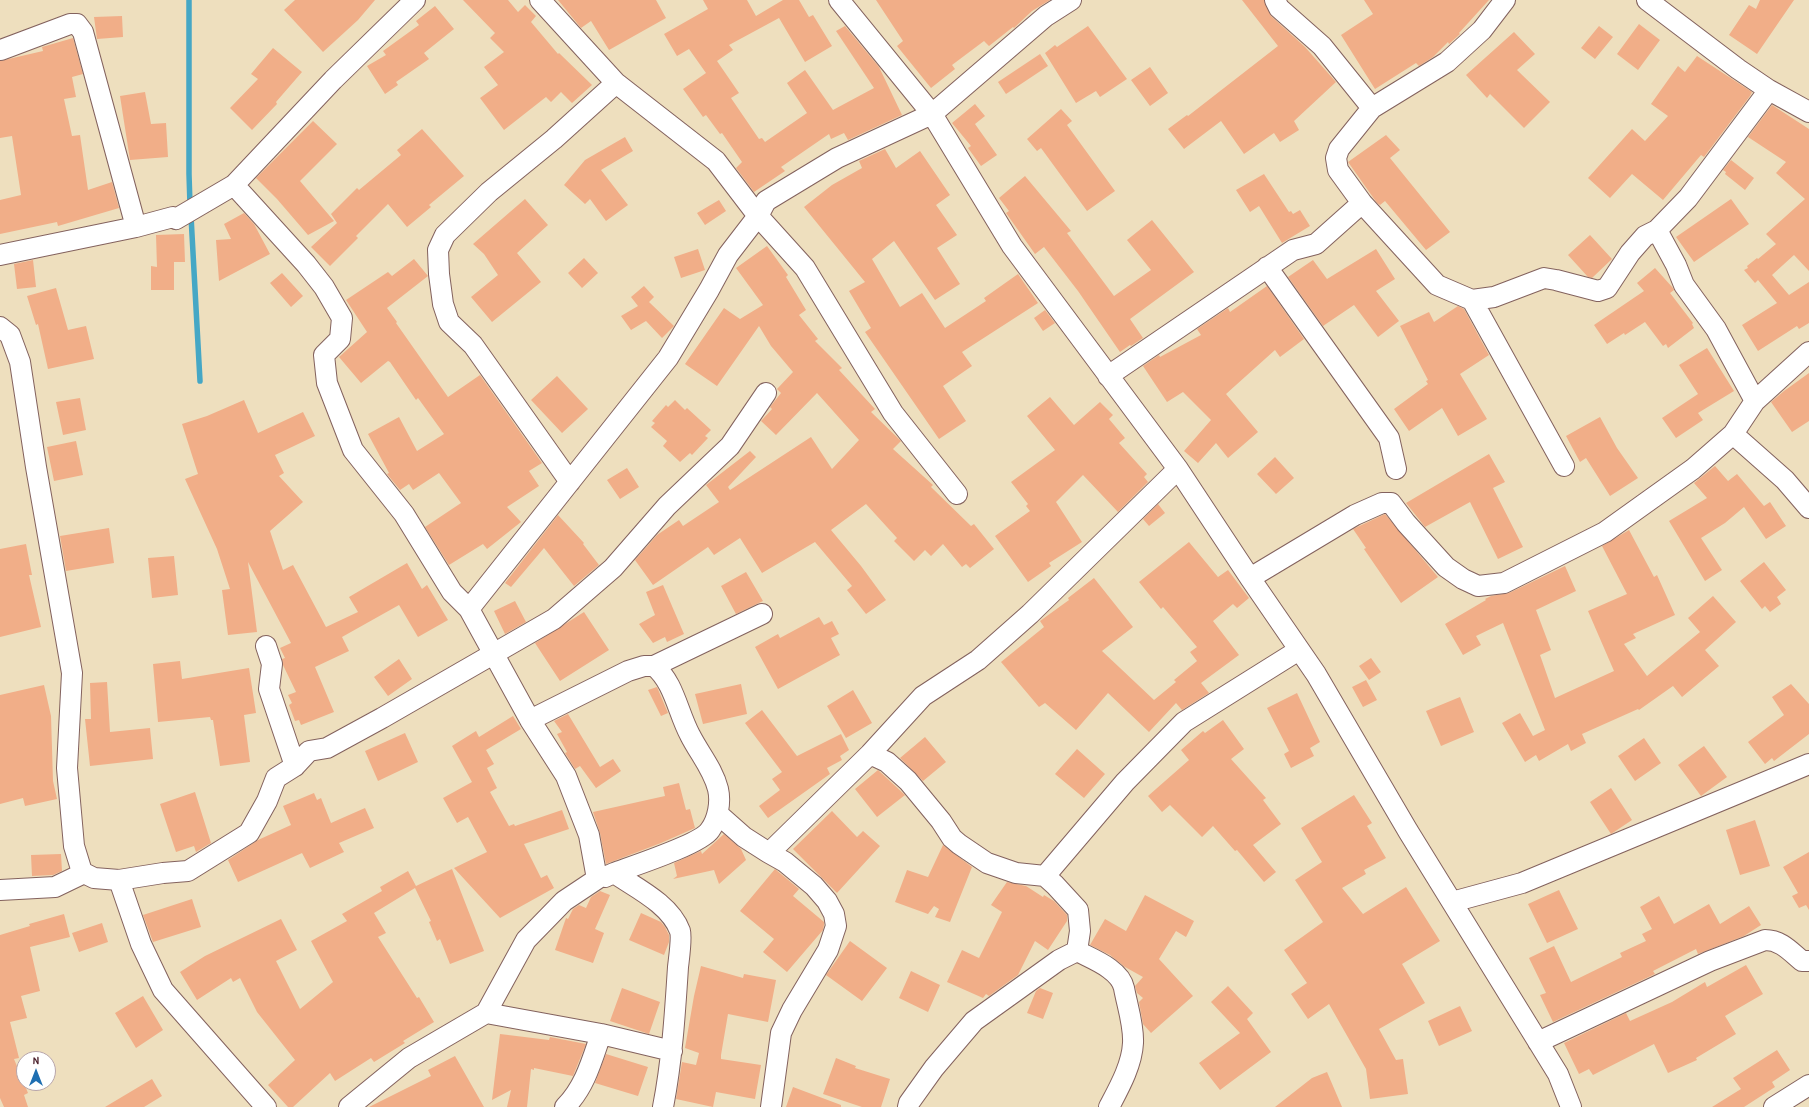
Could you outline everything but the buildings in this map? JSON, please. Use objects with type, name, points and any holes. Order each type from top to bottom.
[{"type":"street","points":[[0,255],[136,227],[173,217],[176,219],[234,185],[333,80],[415,0]]},
{"type":"street","points":[[540,0],[616,83],[716,161],[758,216],[804,268],[893,413],[957,494]]},
{"type":"street","points":[[469,609],[668,358],[728,255],[758,216],[766,201],[837,158],[932,114],[1046,16],[1071,0]]},
{"type":"street","points":[[1275,0],[1279,8],[1322,46],[1372,108]]},
{"type":"street","points":[[1505,0],[1482,30],[1447,62],[1372,108],[1339,149],[1336,158],[1338,170],[1362,203],[1437,285],[1472,300],[1494,297],[1544,278],[1598,291],[1607,288],[1630,253],[1645,236],[1657,230],[1688,198],[1769,90]]},
{"type":"street","points":[[1647,0],[1671,7],[1715,53],[1769,90],[1809,112]]},
{"type":"street","points":[[846,2],[932,114],[1012,246],[1178,469],[1316,674],[1408,831],[1558,1074],[1570,1106]]},
{"type":"street","points":[[0,49],[70,24],[77,24],[83,32],[136,227]]},
{"type":"street","points":[[570,482],[473,345],[449,322],[443,304],[439,274],[438,250],[445,235],[489,192],[554,139],[616,83]]},
{"type":"street","points":[[234,185],[306,264],[324,287],[342,318],[340,339],[324,355],[327,383],[353,450],[404,514],[452,592],[469,609],[530,720],[566,776],[605,876],[662,906],[673,918],[680,932],[672,1051],[663,1107]]},
{"type":"street","points":[[1108,376],[1293,250],[1316,244],[1362,203]]},
{"type":"street","points":[[1657,230],[1676,265],[1684,285],[1716,329],[1755,401]]},
{"type":"street","points":[[1267,267],[1389,438],[1396,469]]},
{"type":"street","points":[[1472,300],[1564,466]]},
{"type":"street","points":[[0,327],[10,335],[20,362],[36,467],[72,673],[67,768],[74,846],[80,868],[84,873],[94,878],[119,880],[163,873],[188,871],[249,833],[267,801],[276,778],[296,766],[309,751],[327,748],[554,619],[613,568],[667,506],[730,446],[766,393]]},
{"type":"street","points":[[1250,578],[1355,515],[1382,503],[1391,503],[1406,523],[1446,567],[1463,579],[1478,586],[1504,583],[1605,532],[1693,469],[1733,434],[1755,401],[1809,352]]},
{"type":"street","points":[[1733,434],[1785,480],[1809,508]]},
{"type":"street","points":[[769,853],[870,754],[923,696],[978,660],[1030,614],[1178,469]]},
{"type":"street","points":[[530,720],[628,671],[644,666],[654,666],[762,614]]},
{"type":"street","points":[[266,646],[272,664],[269,689],[296,766]]},
{"type":"street","points":[[1045,876],[1125,782],[1184,722],[1299,650]]},
{"type":"street","points":[[349,1107],[409,1058],[486,1013],[526,940],[564,901],[605,876],[698,841],[710,831],[718,814],[718,790],[711,770],[689,734],[678,706],[661,672],[654,666]]},
{"type":"street","points":[[870,754],[887,762],[908,781],[941,821],[952,838],[959,844],[987,863],[1016,873],[1045,876],[1078,910],[1080,931],[1077,951]]},
{"type":"street","points":[[1452,902],[1522,883],[1809,764]]},
{"type":"street","points":[[718,814],[744,837],[785,862],[814,886],[827,901],[834,914],[836,926],[828,950],[792,1010],[781,1033],[771,1107]]},
{"type":"street","points":[[0,890],[55,887],[84,873]]},
{"type":"street","points":[[119,880],[141,944],[163,990],[266,1107]]},
{"type":"street","points":[[1538,1042],[1710,961],[1765,940],[1773,940],[1782,944],[1802,961],[1809,961]]},
{"type":"street","points":[[908,1107],[909,1103],[934,1068],[974,1021],[1059,960],[1077,951]]},
{"type":"street","points":[[1077,951],[1114,972],[1122,980],[1124,988],[1133,1042],[1132,1052],[1121,1083],[1109,1107]]},
{"type":"street","points":[[486,1013],[600,1034],[672,1051]]},
{"type":"street","points":[[565,1107],[574,1098],[586,1078],[600,1034]]},
{"type":"street","points":[[1774,1107],[1809,1085]]},
{"type":"waterway","points":[[189,0],[190,205]]},
{"type":"waterway","points":[[191,216],[200,381]]}]
